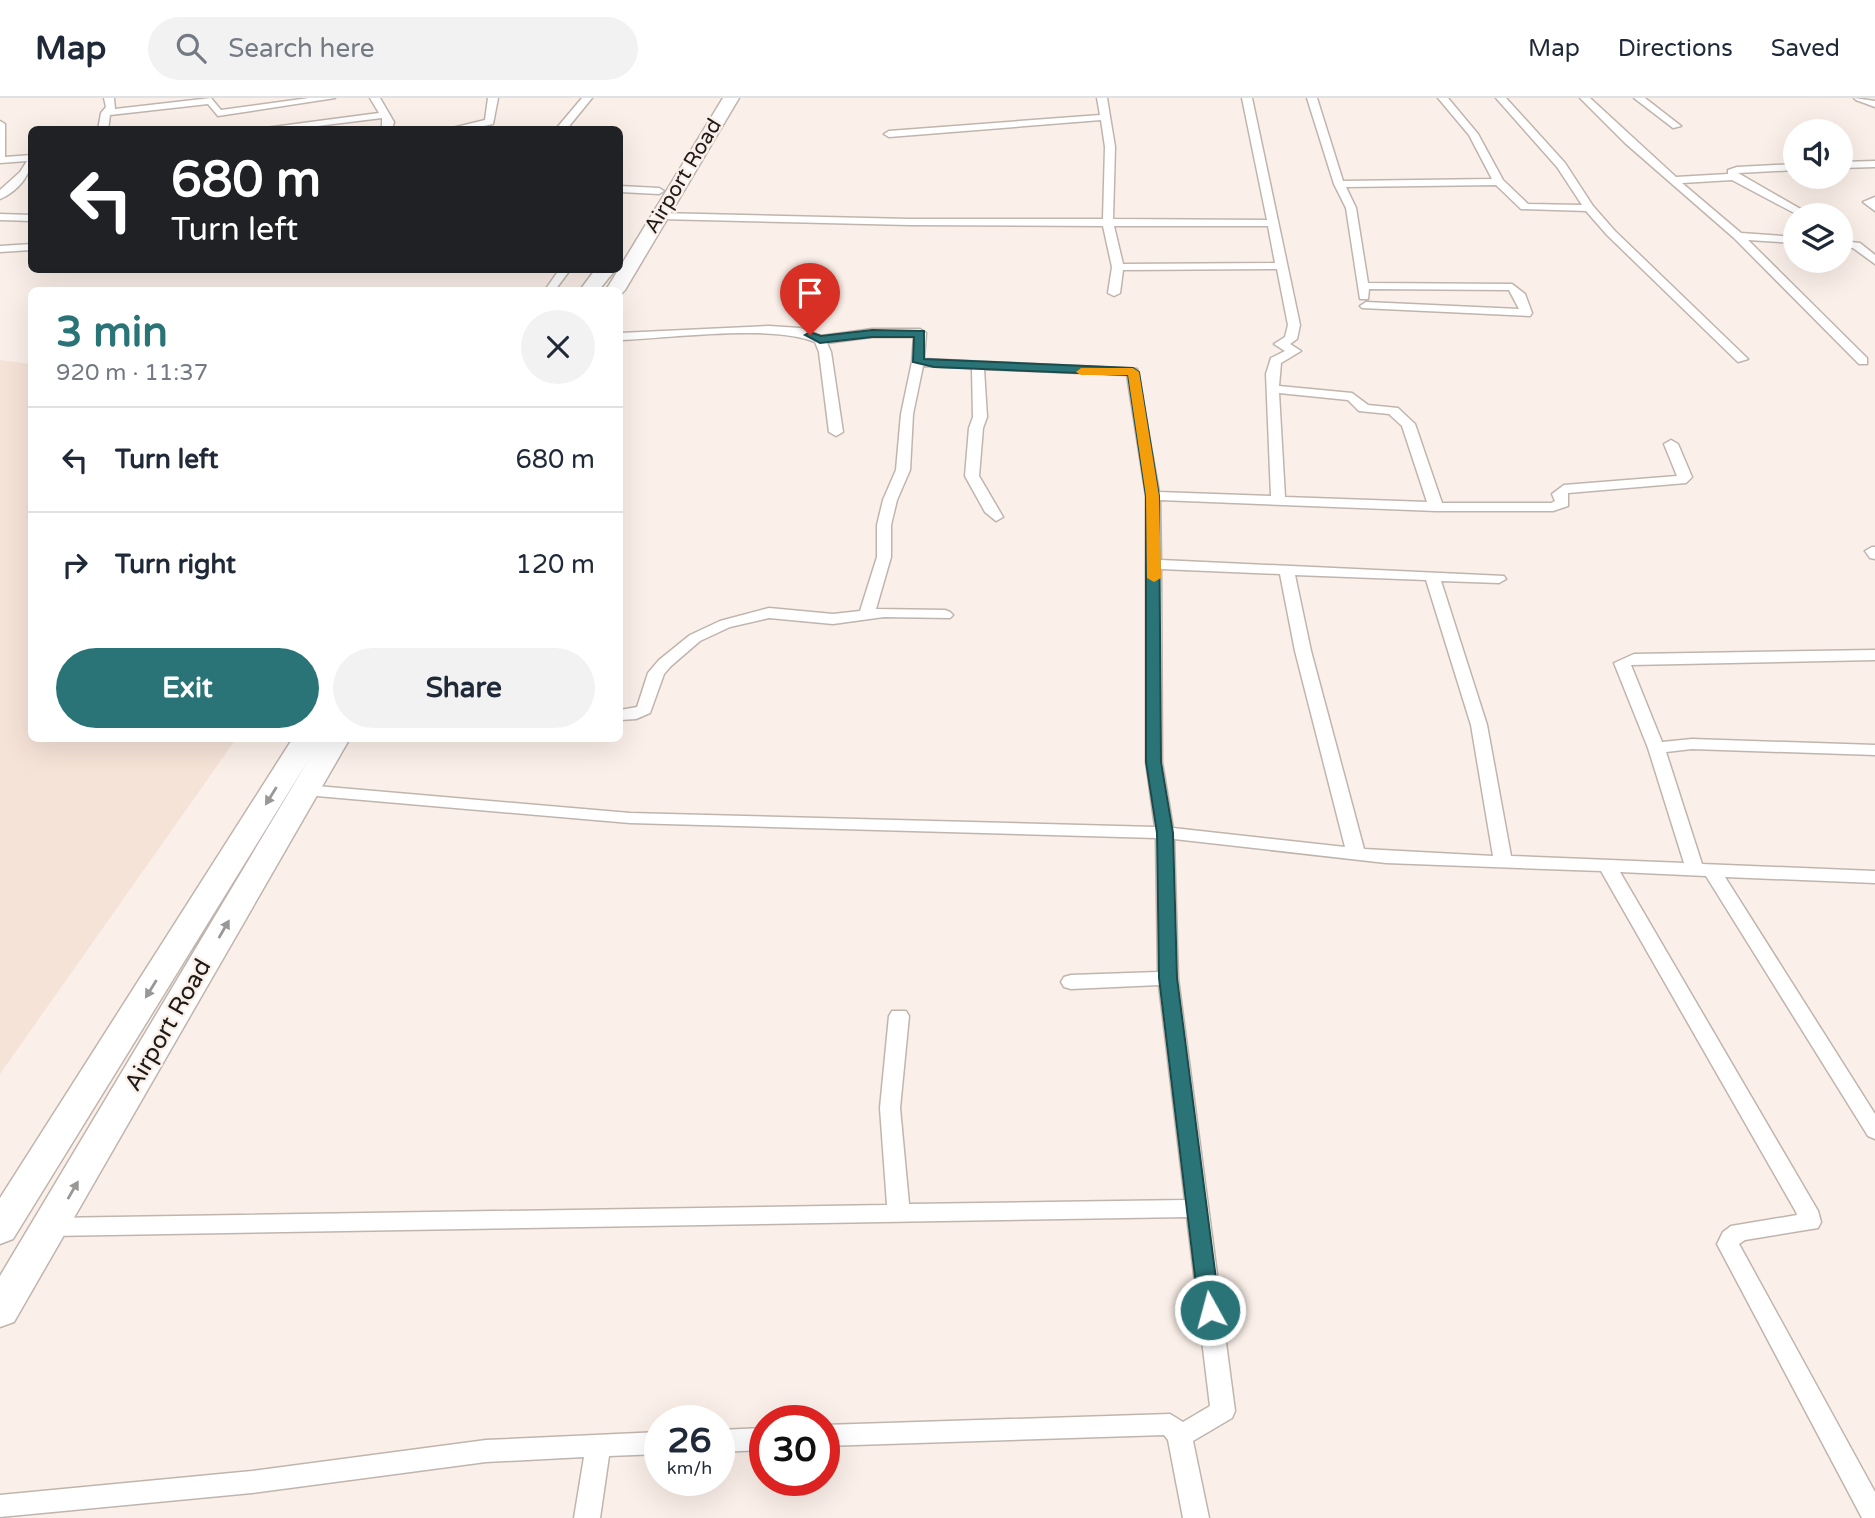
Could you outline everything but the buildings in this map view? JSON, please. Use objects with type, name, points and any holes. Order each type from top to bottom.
[{"type":"highway","name":"Airport Road","points":[[623,244],[718,98]]},
{"type":"highway","name":"Airport Road","points":[[617,287],[730,98]]},
{"type":"highway","name":"Airport Road","points":[[0,1229],[305,742]]},
{"type":"highway","name":"Airport Road","points":[[0,1311],[334,742]]},
{"type":"street","points":[[104,126],[106,113],[111,108],[108,98]]},
{"type":"street","points":[[106,113],[173,102],[211,101],[218,113],[330,98]]},
{"type":"street","points":[[375,98],[389,122],[388,126]]},
{"type":"street","points":[[470,126],[490,122],[493,98]]},
{"type":"street","points":[[563,126],[587,98]]},
{"type":"street","points":[[1102,98],[1110,147],[1108,222],[1118,267],[1114,293]]},
{"type":"street","points":[[1247,98],[1294,325],[1291,339],[1280,344],[1295,351],[1275,361],[1272,374],[1275,389],[1278,502]]},
{"type":"street","points":[[1312,98],[1339,184],[1351,208],[1362,286],[1367,311],[1526,313],[1519,294],[1512,288],[1362,286]]},
{"type":"street","points":[[1443,98],[1473,134],[1499,182],[1525,207],[1589,208]]},
{"type":"street","points":[[1501,98],[1561,165],[1589,208],[1742,359]]},
{"type":"street","points":[[1586,98],[1672,180],[1738,236],[1863,361]]},
{"type":"street","points":[[1639,98],[1676,126]]},
{"type":"street","points":[[1859,98],[1875,104]]},
{"type":"street","points":[[290,126],[383,115]]},
{"type":"street","points":[[889,134],[1105,117]]},
{"type":"street","points":[[0,124],[0,160],[28,159]]},
{"type":"street","points":[[1853,165],[1875,164]]},
{"type":"street","points":[[1734,177],[1732,172],[1737,170],[1783,168]]},
{"type":"street","points":[[0,196],[28,174]]},
{"type":"street","points":[[1672,180],[1734,177],[1783,203]]},
{"type":"street","points":[[1339,184],[1499,182]]},
{"type":"street","points":[[623,189],[659,191]]},
{"type":"street","points":[[1875,200],[1868,202],[1875,208]]},
{"type":"street","points":[[659,216],[909,222],[1272,223]]},
{"type":"street","points":[[0,217],[28,218]]},
{"type":"street","points":[[1738,236],[1783,239]]},
{"type":"street","points":[[1853,245],[1875,245]]},
{"type":"street","points":[[1856,245],[1875,261]]},
{"type":"street","points":[[0,249],[28,247]]},
{"type":"street","points":[[1118,267],[1283,266]]},
{"type":"street","points":[[623,337],[769,330],[800,332],[820,340],[872,333],[920,333],[918,362],[907,414],[903,470],[890,499],[884,525],[884,557],[866,616]]},
{"type":"street","points":[[820,340],[825,352],[836,432]]},
{"type":"street","points":[[918,362],[978,367],[1133,372],[1153,496],[1154,762],[1165,833],[1168,978],[1223,1411],[1180,1436]]},
{"type":"street","points":[[978,367],[980,416],[976,428],[972,476],[980,485],[986,508],[996,517]]},
{"type":"street","points":[[1275,389],[1352,397],[1364,408],[1393,411],[1408,424],[1436,507]]},
{"type":"street","points":[[1153,496],[1436,507],[1553,507],[1563,503],[1559,494],[1564,489],[1681,480],[1685,477],[1671,444]]},
{"type":"street","points":[[1154,564],[1499,579]]},
{"type":"street","points":[[1287,570],[1303,650],[1356,853]]},
{"type":"street","points":[[1432,576],[1479,725],[1503,862]]},
{"type":"street","points":[[623,715],[636,714],[643,710],[656,673],[665,663],[695,638],[725,624],[769,613],[833,619],[884,612],[945,615]]},
{"type":"street","points":[[1875,655],[1626,661],[1621,666],[1703,871],[1875,1131]]},
{"type":"street","points":[[1656,748],[1692,744],[1875,750]]},
{"type":"street","points":[[305,790],[630,818],[1165,833],[1356,853],[1503,862],[1875,877]]},
{"type":"street","points":[[1607,866],[1807,1211],[1810,1222],[1740,1232],[1731,1238],[1728,1244],[1875,1517]]},
{"type":"street","points":[[1071,982],[1168,978]]},
{"type":"street","points":[[899,1016],[890,1108],[899,1212]]},
{"type":"street","points":[[51,1227],[1196,1208]]},
{"type":"street","points":[[840,1435],[1170,1424],[1180,1436],[1196,1518]]},
{"type":"street","points":[[0,1506],[252,1482],[486,1451],[644,1444]]},
{"type":"street","points":[[587,1518],[598,1446]]},
{"type":"shaded area","points":[[0,360],[28,364],[28,742],[234,742],[0,1074]]},
{"type":"slow traffic","points":[[1081,372],[1133,372],[1153,496],[1154,578]]},
{"type":"route","points":[[810,335],[820,340],[872,333],[920,333],[918,362],[934,364],[1133,372],[1153,496],[1154,762],[1165,833],[1168,978],[1210,1310]]}]
